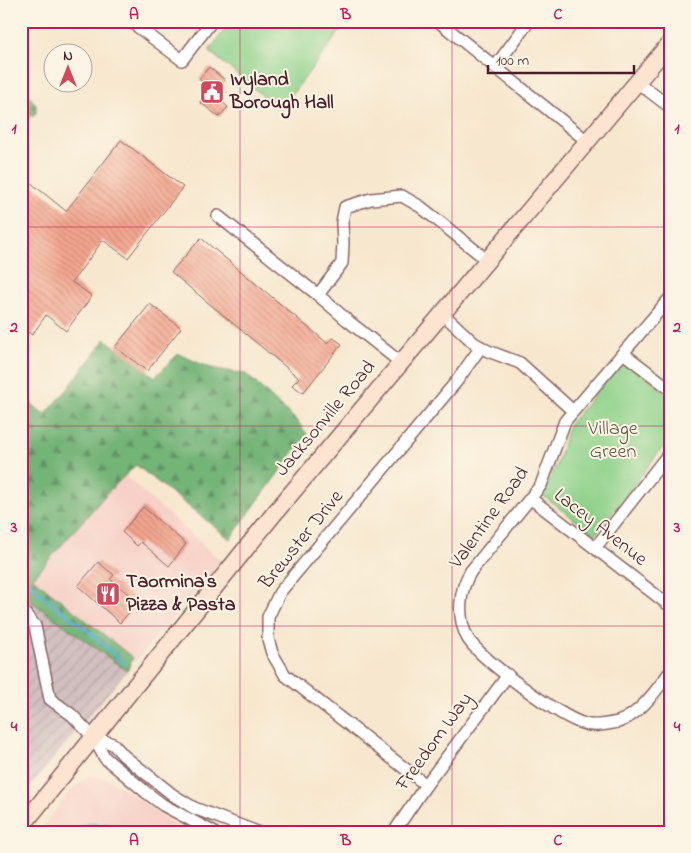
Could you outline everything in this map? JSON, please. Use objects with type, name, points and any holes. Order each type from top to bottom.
[{"type":"main road","name":"Jacksonville Road","points":[[21,827],[273,515],[400,362],[670,44]]},
{"type":"street","points":[[130,21],[182,60],[212,21]]},
{"type":"street","points":[[438,21],[587,141]]},
{"type":"street","points":[[494,67],[529,21]]},
{"type":"street","points":[[637,82],[670,107]]},
{"type":"street","points":[[318,294],[342,263],[342,222],[345,207],[371,198],[402,196],[421,207],[486,260]]},
{"type":"street","points":[[218,216],[318,294],[347,320],[400,362]]},
{"type":"street","name":"Valentine Road","points":[[670,298],[564,421],[541,485],[466,578],[460,603],[462,621],[467,637],[478,652],[564,716],[585,725],[620,721],[627,718],[648,701],[670,672]]},
{"type":"street","points":[[442,314],[481,347],[520,363],[573,411]]},
{"type":"street","name":"Brewster Drive","points":[[426,785],[286,675],[270,646],[268,639],[268,617],[280,592],[456,382],[481,347]]},
{"type":"street","points":[[623,353],[670,388]]},
{"type":"street","points":[[595,548],[670,452]]},
{"type":"street","name":"Lacey Avenue","points":[[530,498],[670,606]]},
{"type":"street","points":[[21,609],[35,626],[50,699],[72,715],[93,737],[105,758],[147,793],[162,805],[212,832]]},
{"type":"street","name":"Freedom Way","points":[[394,832],[426,785],[508,676]]},
{"type":"street","points":[[93,737],[113,744],[173,794],[194,808],[257,832]]},
{"type":"shaded area","points":[[124,475],[221,561],[136,661],[33,579]]},
{"type":"shaded area","points":[[21,594],[127,671],[21,797]]},
{"type":"shaded area","points":[[88,776],[106,778],[128,791],[172,823],[191,832],[39,832],[69,792]]},
{"type":"green space","points":[[231,21],[348,21],[280,110],[209,51]]},
{"type":"green space","points":[[21,88],[36,104],[36,113],[21,122]]},
{"type":"green space","points":[[105,339],[155,377],[178,354],[211,368],[246,374],[298,422],[307,434],[230,539],[136,465],[109,491],[33,578],[133,658],[127,671],[21,594],[21,395],[45,415],[67,390]]},
{"type":"green space","name":"Village Green","points":[[625,360],[670,396],[670,438],[595,535],[542,495],[558,461],[569,424]]},
{"type":"water","points":[[86,824],[116,825],[133,832],[69,832]]},
{"type":"building","points":[[209,67],[225,80],[215,93],[199,79]]},
{"type":"building","points":[[209,91],[228,107],[219,117],[200,102]]},
{"type":"building","points":[[121,140],[183,187],[128,258],[103,240],[72,282],[92,296],[66,331],[46,315],[32,335],[21,327],[21,175],[66,211]]},
{"type":"building","points":[[201,238],[327,343],[333,338],[342,344],[303,393],[292,385],[299,378],[171,272]]},
{"type":"building","points":[[150,304],[181,328],[147,371],[115,347]]},
{"type":"building","points":[[143,507],[186,544],[169,566],[141,542],[137,546],[122,532]]},
{"type":"building","name":"Taormina's Pizza & Pasta","points":[[98,562],[114,575],[110,579],[138,602],[120,623],[78,586]]},
{"type":"waterway","points":[[21,579],[31,584],[38,592],[93,635],[124,663]]},
{"type":"place","name":"Ivyland Borough Hall","points":[[212,92]]},
{"type":"place","name":"Taormina's Pizza & Pasta","points":[[108,594]]}]
